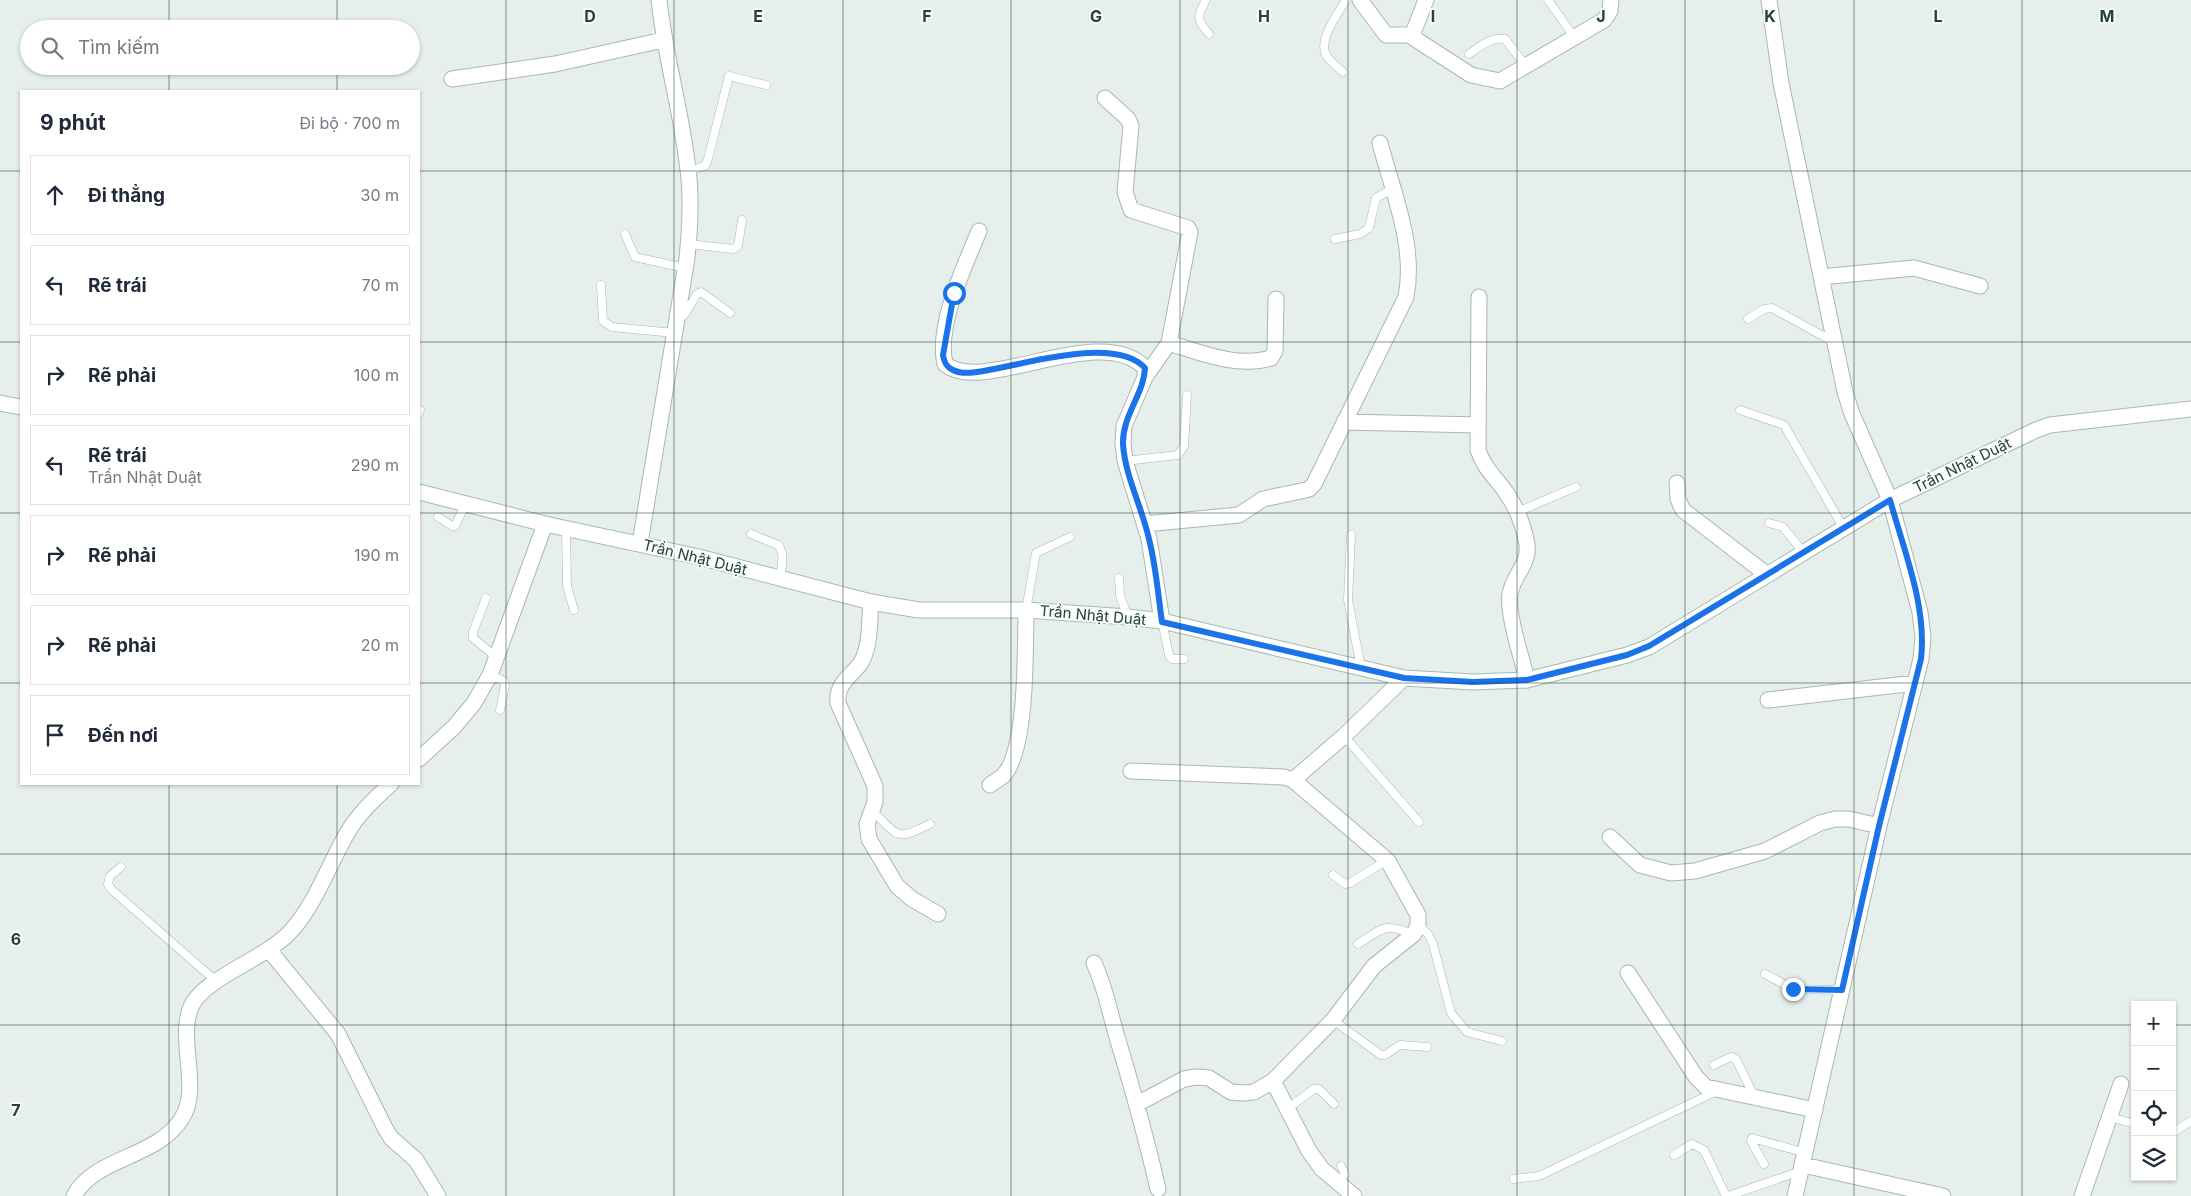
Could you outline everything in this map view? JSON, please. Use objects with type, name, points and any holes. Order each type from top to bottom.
[{"type":"street","points":[[640,543],[685,268],[690,215],[688,171],[663,40],[659,0]]},
{"type":"street","points":[[1360,0],[1386,35],[1409,35],[1471,75],[1500,81],[1604,20],[1610,11],[1611,0]]},
{"type":"street","points":[[1409,35],[1413,33],[1426,0]]},
{"type":"street","points":[[1769,0],[1781,83],[1834,342],[1852,414],[1890,500],[1920,612],[1923,637],[1915,683],[1879,826],[1795,1196]]},
{"type":"street","points":[[452,79],[555,64],[663,40]]},
{"type":"street","points":[[1105,98],[1128,119],[1131,126],[1125,192],[1130,210],[1188,228],[1190,232],[1169,343],[1145,377],[1124,426],[1123,443],[1126,461],[1150,539],[1162,622]]},
{"type":"street","points":[[1145,524],[1239,515],[1271,495],[1309,489],[1314,484],[1408,290],[1410,255],[1380,143]]},
{"type":"street","points":[[980,231],[954,293],[944,344],[945,364],[952,370],[978,372],[1102,351],[1137,359],[1145,368],[1145,377]]},
{"type":"street","points":[[1822,276],[1914,268],[1980,286]]},
{"type":"street","points":[[1479,297],[1478,450],[1483,465],[1508,496],[1517,512],[1528,552],[1525,562],[1512,585],[1510,606],[1527,680]]},
{"type":"street","points":[[1169,343],[1219,358],[1262,361],[1272,358],[1274,351],[1276,299]]},
{"type":"street","points":[[0,403],[20,407]]},
{"type":"street","name":"Trần Nhật Duật","points":[[420,492],[466,502],[545,524],[640,543],[871,602],[920,610],[1026,610],[1128,617],[1162,622],[1404,678],[1473,682],[1527,680],[1627,655],[1649,646],[1890,500],[2050,425],[2191,408]]},
{"type":"street","points":[[1344,422],[1478,425]]},
{"type":"street","points":[[1676,482],[1678,499],[1683,510],[1766,574]]},
{"type":"street","points":[[420,758],[454,727],[474,702],[490,674],[545,524]]},
{"type":"street","points":[[871,602],[865,655],[839,686],[837,694],[838,703],[875,786],[872,811],[867,824],[869,839],[897,886],[912,899],[938,914]]},
{"type":"street","points":[[990,785],[1004,775],[1011,760],[1020,727],[1026,610]]},
{"type":"street","points":[[1293,780],[1344,736],[1404,678]]},
{"type":"street","points":[[1768,700],[1915,683]]},
{"type":"street","points":[[1130,770],[1275,776],[1293,780],[1387,860],[1418,915],[1416,929],[1370,970],[1333,1020],[1273,1082],[1254,1092],[1243,1093],[1231,1092],[1209,1078],[1196,1077],[1184,1079],[1138,1104]]},
{"type":"street","points":[[74,1196],[78,1188],[90,1177],[158,1143],[173,1131],[184,1117],[189,1098],[188,1020],[192,1004],[202,991],[269,950],[289,933],[305,913],[347,833],[360,814],[390,785]]},
{"type":"street","points":[[1610,837],[1640,865],[1671,873],[1695,871],[1765,851],[1820,823],[1835,819],[1849,819],[1879,826]]},
{"type":"street","points":[[269,950],[338,1034],[384,1128],[391,1138],[419,1165],[438,1196]]},
{"type":"street","points":[[1094,963],[1107,993],[1116,1034],[1138,1104],[1158,1189]]},
{"type":"street","points":[[1628,973],[1696,1077],[1706,1086],[1718,1091],[1815,1110]]},
{"type":"street","points":[[1273,1082],[1309,1151],[1322,1169],[1354,1196]]},
{"type":"street","points":[[2082,1196],[2121,1084]]},
{"type":"street","points":[[1803,1163],[1943,1196]]},
{"type":"lane","points":[[1206,0],[1199,12],[1199,22],[1209,34]]},
{"type":"lane","points":[[1343,72],[1326,56],[1324,48],[1325,39],[1346,0]]},
{"type":"lane","points":[[1548,0],[1575,38]]},
{"type":"lane","points":[[1469,54],[1491,40],[1505,39],[1526,66]]},
{"type":"lane","points":[[688,171],[705,166],[729,76],[766,85]]},
{"type":"lane","points":[[1335,239],[1360,234],[1369,228],[1376,198],[1392,189]]},
{"type":"lane","points":[[688,244],[733,248],[738,246],[742,220]]},
{"type":"lane","points":[[626,234],[635,256],[685,268]]},
{"type":"lane","points":[[602,285],[603,321],[612,327],[675,327],[697,294],[701,292],[730,313]]},
{"type":"lane","points":[[1748,319],[1764,309],[1772,308],[1834,342]]},
{"type":"lane","points":[[1126,461],[1178,455],[1182,452],[1187,396]]},
{"type":"lane","points":[[1740,410],[1784,425],[1843,527]]},
{"type":"lane","points":[[1517,512],[1576,487]]},
{"type":"lane","points":[[438,517],[455,526],[466,502]]},
{"type":"lane","points":[[1769,523],[1784,527],[1803,552]]},
{"type":"lane","points":[[566,528],[567,586],[574,610]]},
{"type":"lane","points":[[750,534],[778,545],[781,549],[783,555],[780,578]]},
{"type":"lane","points":[[1351,535],[1348,600],[1361,668]]},
{"type":"lane","points":[[1026,610],[1036,553],[1070,537]]},
{"type":"lane","points":[[1119,578],[1120,596],[1128,617]]},
{"type":"lane","points":[[486,598],[472,632],[472,638],[496,657]]},
{"type":"lane","points":[[1162,622],[1169,656],[1172,659],[1184,659]]},
{"type":"lane","points":[[490,674],[504,681],[505,686],[500,710]]},
{"type":"lane","points":[[1344,736],[1420,822]]},
{"type":"lane","points":[[872,811],[898,835],[907,836],[930,824]]},
{"type":"lane","points":[[1334,876],[1346,884],[1350,883],[1387,860]]},
{"type":"lane","points":[[121,867],[110,876],[108,884],[112,890],[217,982]]},
{"type":"lane","points":[[1358,944],[1384,927],[1416,929],[1428,934],[1433,944],[1451,1013],[1467,1032],[1502,1041]]},
{"type":"lane","points":[[1765,974],[1793,989],[1842,990]]},
{"type":"lane","points":[[1333,1020],[1381,1055],[1385,1055],[1400,1044],[1427,1048]]},
{"type":"lane","points":[[1714,1065],[1731,1057],[1736,1059],[1755,1098]]},
{"type":"lane","points":[[1287,1109],[1314,1089],[1319,1089],[1334,1104]]},
{"type":"lane","points":[[1514,1179],[1540,1176],[1718,1091]]},
{"type":"lane","points":[[2110,1117],[2131,1123]]},
{"type":"lane","points":[[2176,1130],[2191,1121]]},
{"type":"lane","points":[[1764,1164],[1751,1141],[1752,1138],[1803,1163]]},
{"type":"lane","points":[[1674,1155],[1692,1144],[1704,1150],[1727,1196],[1803,1163]]},
{"type":"lane","points":[[1338,1183],[1345,1174],[1341,1166]]},
{"type":"route","points":[[954,293],[943,355],[945,364],[952,370],[978,372],[1102,351],[1137,359],[1145,368],[1145,377],[1124,426],[1123,443],[1126,461],[1150,539],[1162,622],[1404,678],[1473,682],[1527,680],[1627,655],[1649,646],[1890,500],[1920,612],[1923,637],[1921,659],[1879,826],[1842,990],[1793,989]]}]
